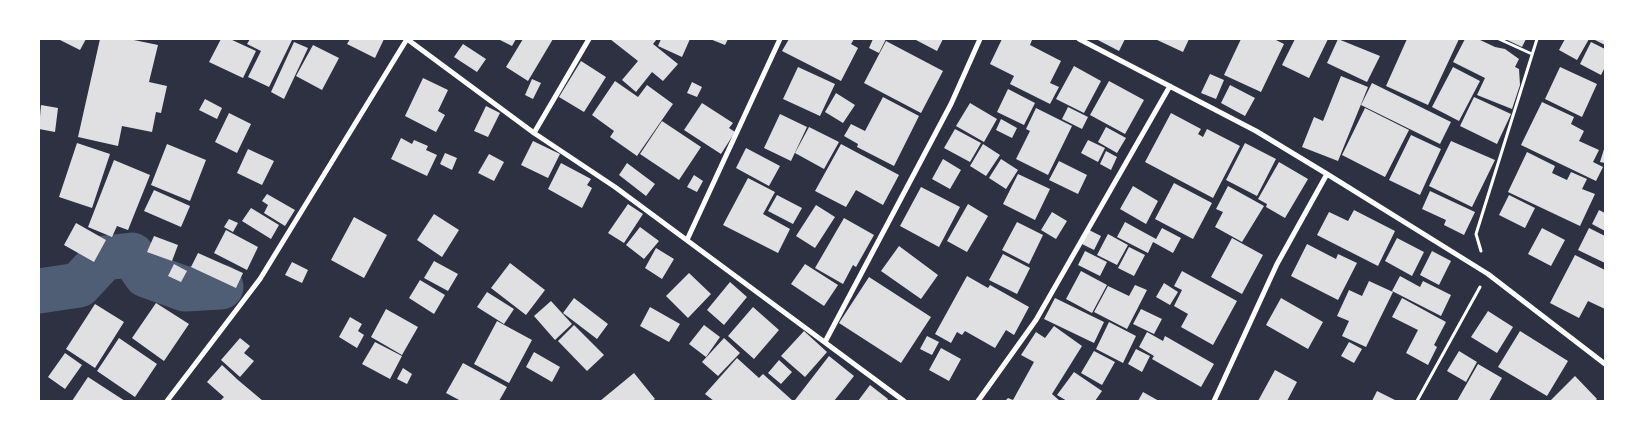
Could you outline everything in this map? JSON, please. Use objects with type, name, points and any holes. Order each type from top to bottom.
[{"type":"street","points":[[167,401],[260,279],[407,39],[534,133],[615,187],[904,401]]},
{"type":"street","points":[[534,133],[589,39]]},
{"type":"street","points":[[687,240],[780,39]]},
{"type":"street","points":[[825,342],[951,104],[980,39]]},
{"type":"street","points":[[1079,39],[1256,131],[1327,174],[1488,274],[1605,364]]},
{"type":"street","points":[[978,401],[1036,320],[1170,86]]},
{"type":"street","points":[[1214,401],[1277,264],[1327,174]]},
{"type":"path","points":[[1499,39],[1532,54]]},
{"type":"path","points":[[1416,401],[1488,274],[1476,234],[1537,39]]},
{"type":"building","points":[[58,39],[86,39],[80,50]]},
{"type":"building","points":[[100,39],[129,39],[158,45],[149,82],[167,86],[161,113],[156,112],[152,132],[122,126],[118,146],[78,137]]},
{"type":"building","points":[[221,39],[230,39],[256,51],[243,78],[209,62]]},
{"type":"building","points":[[250,39],[292,40],[269,87],[248,77],[261,51],[247,44]]},
{"type":"building","points":[[350,39],[384,39],[375,58],[347,44]]},
{"type":"building","points":[[498,39],[516,39],[512,46]]},
{"type":"building","points":[[523,39],[553,39],[528,81],[506,67]]},
{"type":"building","points":[[610,39],[657,39],[653,44],[678,64],[663,81],[652,72],[636,92],[622,80],[638,61]]},
{"type":"building","points":[[661,39],[690,39],[682,57],[658,46]]},
{"type":"building","points":[[710,39],[728,39],[725,45]]},
{"type":"building","points":[[789,39],[854,39],[851,44],[858,48],[841,81],[782,51]]},
{"type":"building","points":[[873,39],[886,39],[879,53],[869,48]]},
{"type":"building","points":[[914,39],[943,39],[937,51]]},
{"type":"building","points":[[1002,39],[1032,40],[1030,45],[1061,61],[1050,83],[1059,87],[1050,104],[1010,84],[1014,76],[990,64]]},
{"type":"building","points":[[1096,39],[1125,39],[1119,51]]},
{"type":"building","points":[[1155,39],[1189,39],[1183,52]]},
{"type":"building","points":[[1241,39],[1274,39],[1284,44],[1261,92],[1224,75]]},
{"type":"building","points":[[1295,39],[1328,39],[1309,78],[1282,65]]},
{"type":"building","points":[[1338,39],[1380,56],[1367,82],[1327,63]]},
{"type":"building","points":[[1407,39],[1459,39],[1428,105],[1386,86]]},
{"type":"building","points":[[1465,39],[1478,39],[1495,47],[1505,49],[1519,59],[1515,67],[1519,69],[1520,85],[1512,109],[1477,95],[1485,78],[1453,62]]},
{"type":"building","points":[[1505,39],[1526,39],[1522,47]]},
{"type":"building","points":[[1565,39],[1589,39],[1577,60],[1559,50]]},
{"type":"building","points":[[1593,39],[1605,39],[1605,45]]},
{"type":"building","points":[[886,41],[943,71],[921,113],[864,83]]},
{"type":"building","points":[[294,42],[308,48],[284,99],[271,92]]},
{"type":"building","points":[[1591,42],[1605,49],[1605,67],[1601,75],[1580,64]]},
{"type":"building","points":[[463,44],[486,59],[477,72],[454,57]]},
{"type":"building","points":[[313,45],[339,58],[322,90],[296,76]]},
{"type":"building","points":[[581,61],[606,77],[584,112],[559,97]]},
{"type":"building","points":[[1074,66],[1101,81],[1084,113],[1056,99]]},
{"type":"building","points":[[798,67],[835,84],[820,116],[783,99]]},
{"type":"building","points":[[1453,67],[1480,81],[1459,121],[1432,107]]},
{"type":"building","points":[[1560,67],[1597,84],[1582,117],[1545,99]]},
{"type":"building","points":[[1210,74],[1224,80],[1216,99],[1201,93]]},
{"type":"building","points":[[1341,76],[1368,87],[1338,161],[1302,147],[1314,117],[1323,121]]},
{"type":"building","points":[[423,78],[448,90],[438,111],[445,115],[436,132],[405,116]]},
{"type":"building","points":[[532,79],[541,83],[533,99],[525,95]]},
{"type":"building","points":[[615,81],[638,97],[647,85],[673,104],[637,156],[610,137],[614,131],[592,115]]},
{"type":"building","points":[[1109,81],[1144,100],[1125,134],[1090,115]]},
{"type":"building","points":[[692,82],[702,87],[697,97],[687,93]]},
{"type":"building","points":[[1372,83],[1451,122],[1440,144],[1361,105]]},
{"type":"building","points":[[1230,85],[1255,98],[1245,116],[1221,103]]},
{"type":"building","points":[[1008,89],[1035,103],[1024,125],[997,112]]},
{"type":"building","points":[[836,93],[855,105],[843,123],[825,112]]},
{"type":"building","points":[[883,97],[919,116],[894,166],[857,147],[858,144],[844,136],[851,124],[865,131]]},
{"type":"building","points":[[1474,97],[1511,114],[1497,144],[1460,126]]},
{"type":"building","points":[[205,99],[222,108],[217,119],[199,110]]},
{"type":"building","points":[[1542,102],[1574,117],[1571,124],[1584,131],[1579,141],[1599,150],[1593,162],[1603,167],[1596,181],[1521,145]]},
{"type":"building","points":[[702,103],[733,123],[729,128],[735,132],[721,154],[684,130]]},
{"type":"building","points":[[970,103],[997,119],[984,142],[956,126]]},
{"type":"building","points":[[41,105],[58,108],[55,132],[39,129]]},
{"type":"building","points":[[486,106],[500,113],[488,137],[474,131]]},
{"type":"building","points":[[1068,107],[1088,117],[1082,129],[1062,119]]},
{"type":"building","points":[[1036,108],[1072,126],[1048,175],[1016,159],[1030,131],[1026,129]]},
{"type":"building","points":[[1365,108],[1409,130],[1385,177],[1342,155]]},
{"type":"building","points":[[229,113],[251,124],[237,153],[215,142]]},
{"type":"building","points":[[1171,113],[1201,129],[1198,134],[1203,137],[1207,129],[1240,146],[1213,198],[1145,162]]},
{"type":"building","points":[[780,114],[807,127],[791,161],[764,148]]},
{"type":"building","points":[[1001,119],[1017,128],[1012,138],[996,130]]},
{"type":"building","points":[[662,121],[701,147],[679,180],[640,154]]},
{"type":"building","points":[[809,127],[839,142],[824,169],[795,153]]},
{"type":"building","points":[[1106,127],[1126,138],[1117,153],[1098,142]]},
{"type":"building","points":[[955,129],[981,143],[970,162],[944,148]]},
{"type":"building","points":[[1411,135],[1441,149],[1420,195],[1389,180]]},
{"type":"building","points":[[401,138],[412,144],[414,140],[428,146],[426,150],[437,155],[427,176],[391,159]]},
{"type":"building","points":[[1088,140],[1105,148],[1098,162],[1081,153]]},
{"type":"building","points":[[533,141],[560,154],[548,178],[521,165]]},
{"type":"building","points":[[1451,141],[1495,160],[1472,207],[1429,186]]},
{"type":"building","points":[[77,143],[110,154],[92,208],[59,197]]},
{"type":"building","points":[[1245,143],[1276,159],[1257,196],[1226,180]]},
{"type":"building","points":[[167,144],[206,160],[190,201],[151,185]]},
{"type":"building","points":[[841,144],[899,175],[883,205],[856,190],[846,207],[815,191]]},
{"type":"building","points":[[983,144],[1000,155],[986,176],[970,166]]},
{"type":"building","points":[[1605,146],[1605,163],[1600,162]]},
{"type":"building","points":[[746,148],[780,166],[769,186],[736,168]]},
{"type":"building","points":[[248,149],[274,161],[262,185],[237,173]]},
{"type":"building","points":[[1106,151],[1117,157],[1111,170],[1100,164]]},
{"type":"building","points":[[1527,152],[1555,166],[1552,173],[1567,180],[1571,172],[1587,179],[1582,189],[1595,194],[1580,226],[1508,192]]},
{"type":"building","points":[[445,153],[457,158],[452,170],[440,164]]},
{"type":"building","points":[[489,154],[504,162],[494,181],[478,173]]},
{"type":"building","points":[[943,159],[961,170],[950,189],[932,179]]},
{"type":"building","points":[[1001,159],[1018,170],[1006,189],[989,178]]},
{"type":"building","points":[[114,160],[150,175],[128,230],[117,226],[112,237],[88,227]]},
{"type":"building","points":[[1059,161],[1087,175],[1078,194],[1049,180]]},
{"type":"building","points":[[1279,162],[1308,179],[1285,218],[1266,207],[1267,204],[1258,199]]},
{"type":"building","points":[[561,163],[591,179],[587,185],[592,188],[582,208],[548,189]]},
{"type":"building","points":[[627,163],[655,184],[646,196],[619,175]]},
{"type":"building","points":[[1018,174],[1050,189],[1035,220],[1003,204]]},
{"type":"building","points":[[694,175],[703,181],[697,192],[687,187]]},
{"type":"building","points":[[748,178],[775,192],[763,214],[790,229],[778,253],[723,225]]},
{"type":"building","points":[[1174,183],[1212,203],[1193,239],[1155,219]]},
{"type":"building","points":[[1133,186],[1158,201],[1146,224],[1120,209]]},
{"type":"building","points":[[1228,186],[1264,206],[1242,242],[1215,227],[1223,212],[1216,209]]},
{"type":"building","points":[[921,187],[960,207],[939,247],[900,226]]},
{"type":"building","points":[[154,190],[190,206],[181,227],[144,211]]},
{"type":"building","points":[[1430,191],[1475,212],[1464,235],[1444,225],[1446,220],[1422,209]]},
{"type":"building","points":[[267,194],[295,210],[285,226],[264,213],[268,205],[262,201]]},
{"type":"building","points":[[777,195],[802,208],[793,224],[768,211]]},
{"type":"building","points":[[1509,195],[1535,208],[1525,228],[1499,215]]},
{"type":"building","points":[[628,204],[643,214],[624,243],[608,233]]},
{"type":"building","points":[[968,204],[988,216],[967,252],[947,241]]},
{"type":"building","points":[[816,205],[835,217],[815,248],[796,236]]},
{"type":"building","points":[[251,208],[279,225],[271,239],[242,221]]},
{"type":"building","points":[[1354,210],[1395,231],[1378,266],[1317,235],[1329,212],[1348,221]]},
{"type":"building","points":[[1599,210],[1605,213],[1605,231],[1592,224]]},
{"type":"building","points":[[1052,212],[1067,221],[1056,239],[1041,230]]},
{"type":"building","points":[[434,214],[459,230],[442,257],[417,240]]},
{"type":"building","points":[[354,217],[387,235],[364,278],[331,260]]},
{"type":"building","points":[[844,218],[874,235],[856,267],[853,265],[843,284],[815,268]]},
{"type":"building","points":[[229,219],[238,223],[233,232],[224,227]]},
{"type":"building","points":[[1017,222],[1043,235],[1029,264],[1002,250]]},
{"type":"building","points":[[1125,222],[1156,239],[1162,228],[1181,238],[1173,253],[1153,242],[1148,253],[1117,237]]},
{"type":"building","points":[[76,223],[106,240],[94,262],[64,245]]},
{"type":"building","points":[[640,227],[659,241],[644,259],[626,245]]},
{"type":"building","points":[[1542,228],[1565,240],[1551,266],[1528,254]]},
{"type":"building","points":[[1589,228],[1605,236],[1605,263],[1578,250]]},
{"type":"building","points":[[226,230],[258,247],[247,270],[214,253]]},
{"type":"building","points":[[1089,230],[1101,236],[1094,250],[1082,244]]},
{"type":"building","points":[[1108,234],[1128,245],[1117,265],[1097,255]]},
{"type":"building","points":[[154,236],[178,245],[172,261],[147,252]]},
{"type":"building","points":[[1232,238],[1263,255],[1242,294],[1211,277]]},
{"type":"building","points":[[1397,238],[1424,252],[1412,276],[1385,261]]},
{"type":"building","points":[[1307,244],[1336,259],[1338,254],[1357,263],[1338,300],[1291,276]]},
{"type":"building","points":[[899,246],[938,275],[921,299],[881,271]]},
{"type":"building","points":[[1129,247],[1145,255],[1134,276],[1118,268]]},
{"type":"building","points":[[656,248],[674,259],[662,279],[645,268]]},
{"type":"building","points":[[1085,251],[1107,262],[1100,276],[1078,265]]},
{"type":"building","points":[[1432,251],[1451,261],[1439,285],[1420,275]]},
{"type":"building","points":[[198,253],[243,273],[236,288],[191,267]]},
{"type":"building","points":[[1003,254],[1030,268],[1017,294],[989,280]]},
{"type":"building","points":[[1575,255],[1605,270],[1605,309],[1588,301],[1579,318],[1550,303]]},
{"type":"building","points":[[434,261],[458,274],[448,291],[424,278]]},
{"type":"building","points":[[292,262],[308,270],[302,283],[285,275]]},
{"type":"building","points":[[510,263],[545,290],[526,315],[491,288]]},
{"type":"building","points":[[174,264],[187,271],[181,282],[168,276]]},
{"type":"building","points":[[805,264],[838,285],[824,306],[791,284]]},
{"type":"building","points":[[1081,271],[1107,285],[1092,313],[1066,299]]},
{"type":"building","points":[[1182,271],[1237,301],[1213,345],[1181,327],[1188,314],[1174,306],[1182,290],[1174,286]]},
{"type":"building","points":[[689,273],[711,294],[688,318],[666,296]]},
{"type":"building","points":[[967,276],[988,288],[990,285],[1029,307],[1014,335],[1006,330],[995,348],[965,331],[962,335],[957,332],[951,343],[935,334]]},
{"type":"building","points":[[1400,276],[1420,287],[1423,281],[1451,295],[1441,316],[1392,291]]},
{"type":"building","points":[[869,277],[931,317],[901,363],[839,323]]},
{"type":"building","points":[[420,280],[445,295],[434,314],[409,298]]},
{"type":"building","points":[[1369,281],[1393,292],[1366,347],[1342,336],[1349,321],[1337,316],[1349,290],[1362,296]]},
{"type":"building","points":[[730,282],[747,297],[724,325],[707,310]]},
{"type":"building","points":[[1164,283],[1178,292],[1170,305],[1156,297]]},
{"type":"building","points":[[1135,285],[1147,290],[1127,329],[1094,312],[1108,286],[1129,296]]},
{"type":"building","points":[[487,292],[514,309],[504,324],[477,307]]},
{"type":"building","points":[[574,298],[608,324],[597,339],[563,313]]},
{"type":"building","points":[[1055,298],[1104,322],[1094,343],[1044,319]]},
{"type":"building","points":[[1281,298],[1323,322],[1308,349],[1266,325]]},
{"type":"building","points":[[1402,298],[1446,322],[1434,345],[1437,347],[1428,365],[1406,353],[1418,330],[1392,317]]},
{"type":"building","points":[[551,301],[572,324],[555,340],[534,316]]},
{"type":"building","points":[[156,303],[189,324],[164,361],[132,338]]},
{"type":"building","points":[[95,304],[124,322],[95,368],[66,349]]},
{"type":"building","points":[[650,307],[680,324],[669,342],[640,326]]},
{"type":"building","points":[[753,307],[779,330],[754,359],[728,336]]},
{"type":"building","points":[[386,309],[418,327],[402,355],[371,337]]},
{"type":"building","points":[[1141,309],[1162,319],[1154,334],[1133,324]]},
{"type":"building","points":[[1488,311],[1513,327],[1497,353],[1471,337]]},
{"type":"building","points":[[350,317],[362,324],[358,331],[364,335],[357,348],[339,337]]},
{"type":"building","points":[[497,321],[532,340],[509,383],[474,364]]},
{"type":"building","points":[[1109,322],[1136,336],[1123,363],[1096,349]]},
{"type":"building","points":[[574,325],[604,355],[587,371],[558,341]]},
{"type":"building","points":[[704,325],[720,337],[706,357],[689,344]]},
{"type":"building","points":[[1054,326],[1082,346],[1052,394],[1060,401],[1005,401],[1008,398],[1013,400],[1034,362],[1021,355],[1036,332],[1045,338]]},
{"type":"building","points":[[804,331],[827,352],[805,377],[781,356]]},
{"type":"building","points":[[1520,331],[1568,361],[1547,396],[1498,367]]},
{"type":"building","points":[[1147,332],[1163,341],[1165,336],[1214,364],[1201,387],[1152,359],[1154,356],[1139,347]]},
{"type":"building","points":[[927,336],[939,342],[932,355],[920,349]]},
{"type":"building","points":[[119,338],[157,364],[135,397],[97,371]]},
{"type":"building","points":[[240,338],[250,346],[244,353],[254,361],[240,377],[221,360]]},
{"type":"building","points":[[724,338],[740,353],[718,376],[702,362]]},
{"type":"building","points":[[375,342],[402,356],[390,379],[362,364]]},
{"type":"building","points":[[1349,342],[1362,349],[1354,363],[1341,356]]},
{"type":"building","points":[[941,348],[961,359],[949,381],[929,370]]},
{"type":"building","points":[[1136,349],[1150,356],[1142,372],[1128,364]]},
{"type":"building","points":[[1094,351],[1115,362],[1102,385],[1081,373]]},
{"type":"building","points":[[1459,351],[1477,362],[1466,382],[1447,371]]},
{"type":"building","points":[[534,352],[560,367],[552,382],[526,367]]},
{"type":"building","points":[[65,353],[82,365],[65,389],[48,377]]},
{"type":"building","points":[[829,356],[854,376],[834,401],[796,401],[795,400]]},
{"type":"building","points":[[737,358],[759,378],[763,374],[793,401],[714,401],[705,394]]},
{"type":"building","points":[[779,360],[792,372],[781,384],[768,373]]},
{"type":"building","points":[[463,363],[507,387],[499,401],[461,401],[446,393]]},
{"type":"building","points":[[1478,364],[1502,378],[1489,401],[1457,401]]},
{"type":"building","points":[[222,365],[263,401],[220,401],[224,397],[207,382]]},
{"type":"building","points":[[403,368],[412,374],[407,384],[397,379]]},
{"type":"building","points":[[1275,370],[1297,382],[1287,401],[1258,401]]},
{"type":"building","points":[[1074,372],[1102,391],[1095,401],[1067,401],[1057,395]]},
{"type":"building","points":[[634,373],[655,399],[652,401],[600,401]]},
{"type":"building","points":[[1575,376],[1597,399],[1595,401],[1550,401]]},
{"type":"building","points":[[88,377],[125,401],[72,401]]},
{"type":"building","points":[[870,385],[888,399],[887,401],[858,401]]},
{"type":"building","points":[[1377,391],[1397,401],[1372,401]]},
{"type":"building","points":[[1143,392],[1159,401],[1138,401]]},
{"type":"waterway","points":[[39,291],[79,285],[104,258],[132,255],[146,275],[185,289],[221,287]]}]
